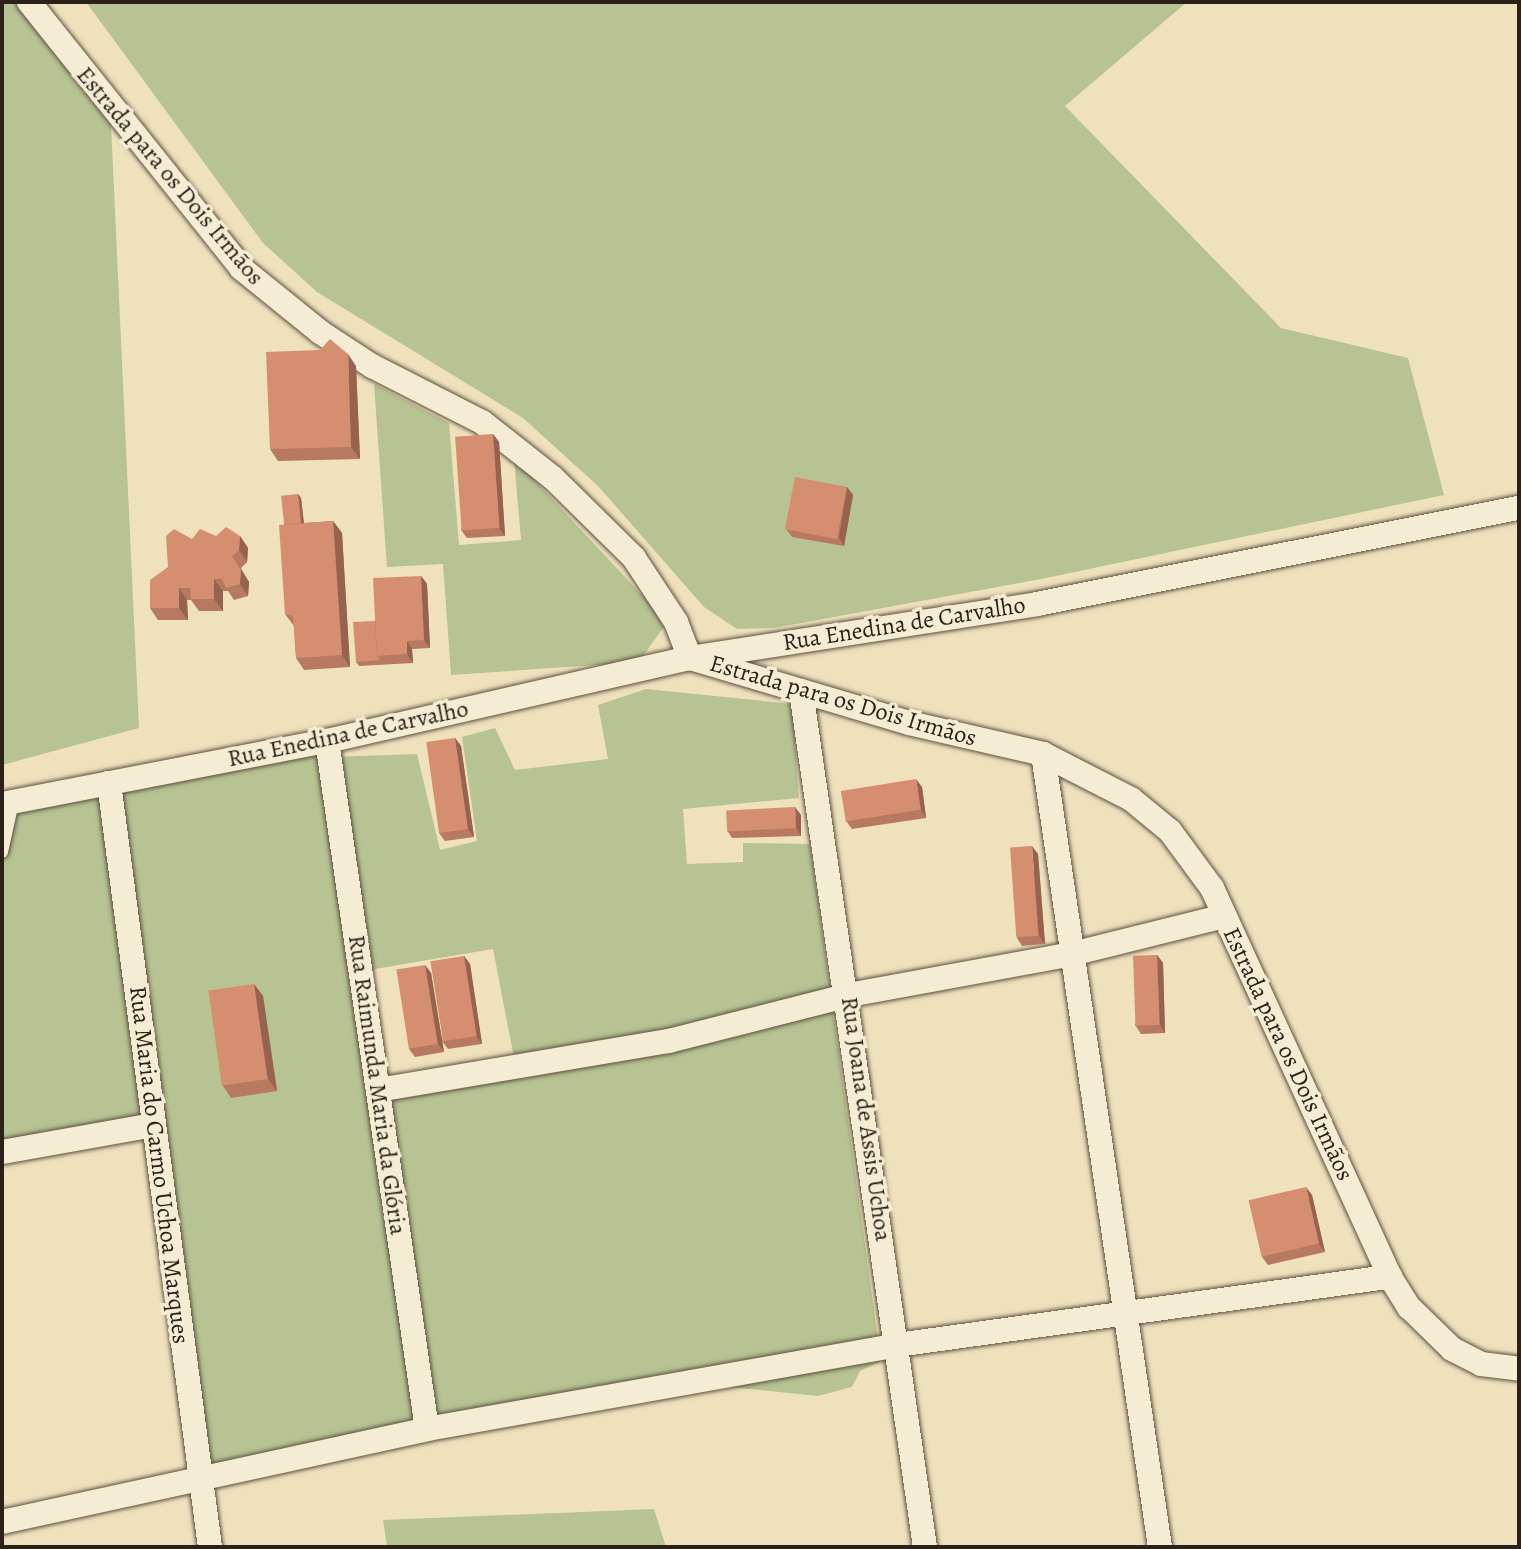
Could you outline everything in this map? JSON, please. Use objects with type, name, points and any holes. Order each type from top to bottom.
[{"type":"street","name":"Estrada para os Dois Irmãos","points":[[29,2],[241,268],[320,332],[372,366],[482,422],[553,478],[634,558],[676,622],[690,658],[909,723],[1043,754],[1131,799],[1170,831],[1212,888],[1390,1277],[1429,1331],[1452,1349],[1481,1364],[1519,1369]]},
{"type":"street","name":"Rua Enedina de Carvalho","points":[[8,803],[327,741],[690,658],[1037,604],[1519,508]]},
{"type":"street","name":"Rua Joana de Assis Uchoa","points":[[801,691],[849,995],[925,1547]]},
{"type":"street","name":"Rua Raimunda Maria da Glória","points":[[327,741],[427,1429]]},
{"type":"street","points":[[1043,754],[1160,1547]]},
{"type":"street","name":"Rua Maria do Carmo Uchoa Marques","points":[[109,783],[210,1547]]},
{"type":"street","points":[[378,1090],[669,1041],[849,995],[1072,954],[1224,916]]},
{"type":"street","points":[[2,1152],[153,1125]]},
{"type":"street","points":[[2,1522],[427,1429],[897,1345],[1124,1317],[1390,1277]]},
{"type":"lane","points":[[2,852],[8,803]]},
{"type":"green space","points":[[2,2],[14,2],[111,125],[139,728],[2,765]]},
{"type":"green space","points":[[86,2],[1187,2],[1065,106],[1281,328],[1408,358],[1444,495],[1046,578],[774,628],[737,629],[704,607],[598,486],[523,418],[317,292],[263,243]]},
{"type":"green space","points":[[374,384],[449,423],[459,545],[521,540],[514,458],[667,622],[639,662],[451,675],[443,564],[387,567]]},
{"type":"green space","points":[[646,689],[792,704],[799,798],[683,809],[687,864],[743,862],[743,843],[810,844],[881,1361],[860,1371],[852,1387],[818,1396],[729,1387],[599,1398],[528,1414],[427,1426],[200,1478],[154,1125],[2,1152],[2,804],[327,741],[392,1233],[425,1415],[386,1079],[514,1058],[493,949],[363,971],[332,757],[417,754],[440,850],[477,841],[462,737],[495,728],[515,770],[608,759],[598,705]]},
{"type":"green space","points":[[654,1509],[666,1547],[387,1547],[383,1520]]},
{"type":"building","points":[[330,339],[348,354],[351,447],[270,449],[266,352],[320,350]]},
{"type":"building","points":[[493,434],[500,528],[462,530],[455,437]]},
{"type":"building","points":[[795,477],[847,487],[837,539],[785,529]]},
{"type":"building","points":[[298,494],[301,523],[284,525],[281,496]]},
{"type":"building","points":[[333,521],[342,655],[296,658],[293,616],[285,614],[279,525]]},
{"type":"building","points":[[226,527],[240,536],[239,550],[232,556],[241,570],[240,584],[226,588],[222,579],[214,579],[214,599],[191,599],[190,588],[179,588],[179,608],[150,608],[150,580],[168,567],[166,536],[174,529],[192,539],[200,529],[216,536]]},
{"type":"building","points":[[421,576],[424,640],[407,641],[407,654],[377,656],[373,578]]},
{"type":"building","points":[[375,621],[377,656],[380,660],[356,662],[353,622]]},
{"type":"building","points":[[455,738],[468,829],[439,833],[426,742]]},
{"type":"building","points":[[916,779],[921,810],[846,822],[841,791]]},
{"type":"building","points":[[795,807],[796,828],[727,832],[726,811]]},
{"type":"building","points":[[1032,846],[1038,936],[1016,937],[1010,848]]},
{"type":"building","points":[[1157,955],[1159,1025],[1135,1026],[1133,956]]},
{"type":"building","points":[[464,956],[477,1036],[443,1041],[430,961]]},
{"type":"building","points":[[425,965],[438,1044],[409,1049],[396,970]]},
{"type":"building","points":[[254,984],[267,1079],[222,1085],[208,990]]},
{"type":"building","points":[[1306,1187],[1319,1244],[1262,1257],[1249,1200]]}]
